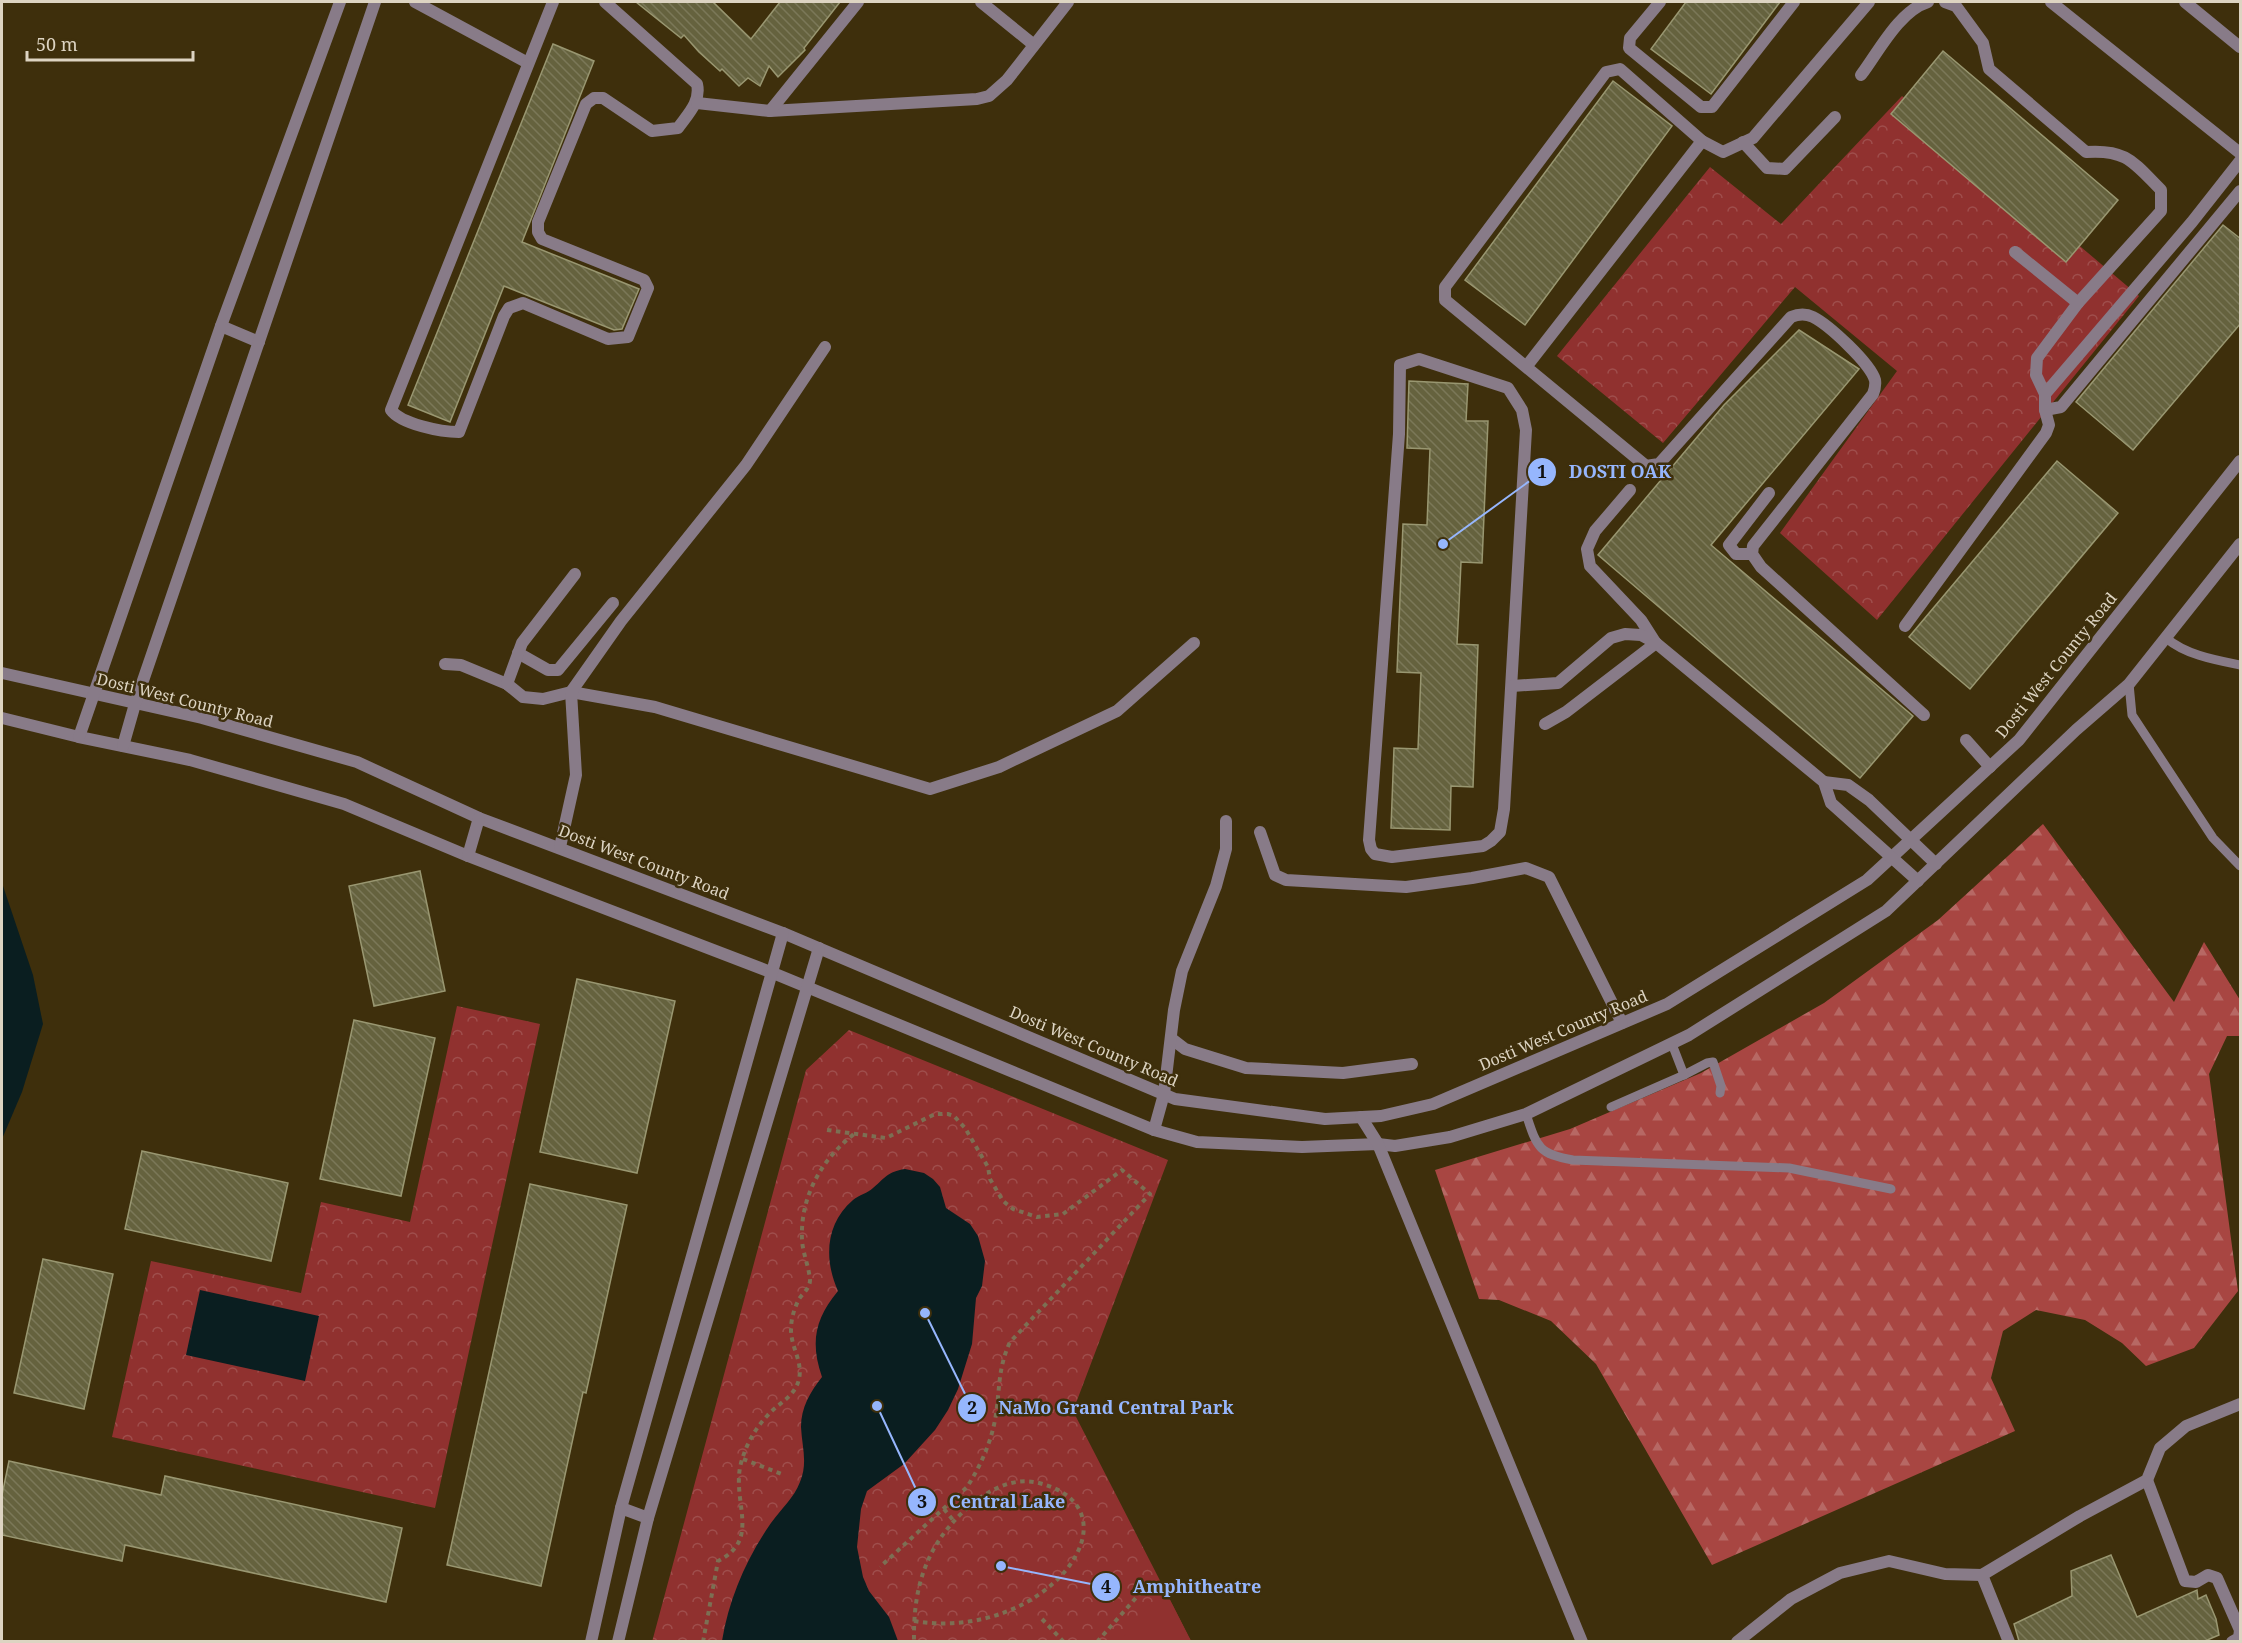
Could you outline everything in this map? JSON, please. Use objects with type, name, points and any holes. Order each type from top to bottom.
[{"type":"street","points":[[79,737],[221,327],[340,2]]},
{"type":"street","points":[[123,746],[135,704],[375,2]]},
{"type":"street","points":[[415,2],[528,63]]},
{"type":"street","points":[[553,2],[390,410],[396,417],[407,421],[447,432],[459,432],[504,316],[509,308],[517,304],[523,303],[608,339],[628,337],[648,288],[644,280],[542,238],[538,232],[538,222],[586,105],[594,98],[603,98],[652,131],[678,128],[697,103],[699,92],[697,84],[605,2]]},
{"type":"street","points":[[771,111],[858,2]]},
{"type":"street","points":[[981,2],[1034,45]]},
{"type":"street","points":[[697,103],[771,111],[989,96],[1007,80],[1068,2]]},
{"type":"street","points":[[1660,2],[1630,38],[1629,48],[1701,107],[1712,107],[1794,2]]},
{"type":"street","points":[[1869,2],[1753,138],[1723,152],[1702,141],[1620,69],[1606,72],[1445,287],[1445,300],[1646,466],[1659,464],[1791,317],[1799,314],[1812,316],[1854,350],[1873,376],[1875,388],[1873,394],[1753,546],[1752,554],[1761,567],[1924,715]]},
{"type":"street","points":[[1861,75],[1904,16],[1917,5],[1928,2]]},
{"type":"street","points":[[1905,626],[2046,433],[2049,425],[2044,410],[2045,393],[2036,375],[2037,358],[2078,303],[2161,211],[2161,190],[2130,159],[2107,150],[2086,152],[1989,69],[1983,43],[1956,6],[1945,2]]},
{"type":"street","points":[[2051,2],[2241,153]]},
{"type":"street","points":[[2185,2],[2241,47]]},
{"type":"street","points":[[1743,142],[1767,168],[1785,169],[1835,117]]},
{"type":"street","points":[[1526,367],[1702,141]]},
{"type":"street","points":[[2045,393],[2192,222],[2241,161]]},
{"type":"street","points":[[2044,410],[2061,407],[2241,191]]},
{"type":"street","points":[[2016,252],[2078,303]]},
{"type":"street","points":[[221,327],[259,342]]},
{"type":"street","points":[[560,847],[576,775],[571,692],[621,621],[746,465],[825,347]]},
{"type":"street","points":[[1419,359],[1508,388],[1522,410],[1526,430],[1512,686],[1504,809],[1500,832],[1483,846],[1392,857],[1375,854],[1369,840],[1399,434],[1400,365],[1419,359]]},
{"type":"street","name":"Dosti West County Road","points":[[2,673],[202,718],[357,762],[479,818],[783,933],[1175,1099],[1325,1119],[1381,1116],[1433,1104],[1667,1004],[1867,880],[2019,740],[2241,461]]},
{"type":"street","points":[[1630,489],[1595,531],[1587,549],[1590,566],[1641,620],[1656,643]]},
{"type":"street","points":[[1752,554],[1736,554],[1729,545],[1768,493]]},
{"type":"street","points":[[2,718],[190,760],[344,804],[468,856],[808,987],[1155,1130],[1197,1142],[1302,1148],[1378,1144],[1395,1146],[1450,1137],[1526,1114],[1689,1035],[1887,911],[2076,730],[2129,684],[2241,544]]},
{"type":"street","points":[[507,684],[522,643],[575,574]]},
{"type":"street","points":[[518,653],[548,670],[558,670],[613,603]]},
{"type":"street","points":[[1512,686],[1558,682],[1611,638],[1625,634],[1641,635],[1656,643],[1824,782],[1831,803],[1918,881]]},
{"type":"street","points":[[1545,724],[1566,712],[1656,643]]},
{"type":"street","points":[[445,664],[461,665],[507,684],[523,697],[543,699],[571,692],[655,707],[930,789],[999,767],[1117,711],[1194,644]]},
{"type":"street","points":[[1965,740],[1990,767]]},
{"type":"street","points":[[1824,782],[1848,785],[1869,800],[1936,864]]},
{"type":"street","points":[[468,856],[479,818]]},
{"type":"street","points":[[1155,1130],[1164,1094],[1174,1010],[1182,971],[1216,886],[1226,849],[1226,821]]},
{"type":"street","points":[[1260,832],[1275,875],[1286,880],[1406,887],[1526,868],[1549,877],[1622,1023]]},
{"type":"street","points":[[591,1641],[621,1508],[783,933]]},
{"type":"street","points":[[618,1641],[648,1518],[819,948]]},
{"type":"street","points":[[1172,1039],[1185,1049],[1246,1068],[1343,1073],[1412,1064]]},
{"type":"street","points":[[1361,1117],[1378,1144],[1582,1641]]},
{"type":"street","points":[[1737,1641],[1791,1599],[1840,1573],[1889,1561],[1945,1574],[1982,1575],[2080,1516],[2147,1480],[2160,1448],[2186,1426],[2241,1404]]},
{"type":"street","points":[[2147,1480],[2185,1581],[2196,1582],[2208,1575],[2217,1578],[2240,1630],[2239,1638],[2232,1641]]},
{"type":"street","points":[[621,1508],[648,1518]]},
{"type":"street","points":[[1982,1575],[2009,1641]]},
{"type":"lane","points":[[2166,638],[2172,643],[2203,656],[2241,665]]},
{"type":"lane","points":[[2129,684],[2132,715],[2213,838],[2241,866]]},
{"type":"lane","points":[[1672,1044],[1684,1074]]},
{"type":"lane","points":[[1611,1107],[1713,1062],[1721,1086],[1720,1093]]},
{"type":"lane","points":[[1526,1114],[1535,1141],[1552,1156],[1573,1160],[1789,1168],[1891,1189]]},
{"type":"path","points":[[827,1130],[886,1138],[936,1114],[954,1116],[982,1157],[996,1191],[1004,1201],[1019,1211],[1037,1217],[1063,1214],[1122,1170],[1150,1194],[1010,1342],[1000,1366],[996,1416],[984,1456],[967,1487],[880,1567]]},
{"type":"path","points":[[703,1641],[718,1561],[733,1551],[742,1534],[738,1483],[742,1459],[759,1425],[793,1393],[797,1385],[800,1367],[792,1342],[791,1321],[798,1302],[810,1283],[802,1239],[805,1204],[819,1172],[841,1145],[855,1134]]},
{"type":"path","points":[[742,1459],[784,1474]]},
{"type":"path","points":[[914,1641],[917,1592],[923,1571],[941,1535],[954,1520],[983,1496],[1000,1486],[1028,1481],[1041,1484],[1064,1497],[1078,1517],[1084,1542],[1081,1558]]},
{"type":"path","points":[[944,1509],[954,1520]]},
{"type":"path","points":[[1097,1641],[1142,1591]]},
{"type":"path","points":[[1036,1623],[1044,1618],[1064,1641]]},
{"type":"path","points":[[914,1622],[921,1626]]},
{"type":"green space","points":[[1902,96],[2139,296],[1877,620],[1780,533],[1897,371],[1795,287],[1663,443],[1557,356],[1710,167],[1781,224]]},
{"type":"green space","points":[[2043,824],[2174,1002],[2204,942],[2240,1000],[2240,1036],[2227,1036],[2209,1074],[2238,1291],[2194,1348],[2146,1366],[2122,1343],[2085,1320],[2036,1310],[2003,1331],[1991,1378],[2015,1431],[1712,1565],[1596,1364],[1551,1321],[1499,1300],[1479,1299],[1435,1170],[1570,1129],[1701,1073],[1824,1003],[1938,920]]},
{"type":"green space","points":[[457,1006],[540,1024],[435,1508],[112,1437],[151,1261],[301,1293],[321,1202],[410,1222]]},
{"type":"green space","points":[[849,1030],[1168,1160],[1073,1411],[1191,1641],[652,1642],[806,1070]]},
{"type":"green space","points":[[1164,1588],[1191,1641],[1120,1641]]},
{"type":"water","points":[[2,883],[33,975],[43,1024],[22,1092],[2,1139]]},
{"type":"water","points":[[905,1169],[924,1173],[940,1187],[946,1208],[970,1224],[978,1236],[985,1261],[982,1286],[976,1298],[972,1344],[958,1389],[948,1410],[935,1430],[904,1464],[867,1491],[861,1509],[857,1547],[863,1577],[869,1591],[889,1617],[898,1641],[722,1641],[729,1610],[746,1565],[771,1523],[794,1493],[802,1475],[804,1462],[801,1427],[804,1407],[822,1377],[816,1353],[817,1331],[824,1311],[838,1291],[830,1267],[832,1231],[837,1220],[853,1200],[871,1190],[890,1173]]},
{"type":"water","points":[[200,1290],[319,1316],[305,1381],[186,1355]]},
{"type":"building","points":[[636,2],[713,2],[751,39],[780,2],[840,2],[804,48],[805,50],[778,77],[769,66],[760,86],[748,78],[739,86],[722,69],[720,71],[699,52],[684,35],[681,38]]},
{"type":"building","points":[[1686,2],[1780,2],[1711,94],[1651,49]]},
{"type":"building","points":[[553,44],[594,61],[522,242],[639,289],[622,329],[614,330],[504,286],[450,422],[408,405]]},
{"type":"building","points":[[1943,51],[2118,200],[2066,262],[1891,114]]},
{"type":"building","points":[[1613,81],[1672,126],[1525,325],[1465,280]]},
{"type":"building","points":[[2223,225],[2241,239],[2241,323],[2133,450],[2076,402]]},
{"type":"building","points":[[1799,330],[1859,369],[1711,545],[1913,716],[1860,778],[1598,555],[1724,405]]},
{"type":"building","points":[[1409,381],[1468,384],[1466,421],[1488,421],[1482,563],[1461,562],[1457,644],[1478,645],[1473,787],[1451,786],[1450,830],[1391,828],[1394,748],[1418,749],[1421,673],[1397,672],[1403,524],[1427,525],[1430,449],[1407,448]]},
{"type":"building","points":[[2057,461],[2118,513],[1970,689],[1909,637]]},
{"type":"building","points":[[420,871],[445,991],[374,1006],[349,886]]},
{"type":"building","points":[[577,979],[675,1001],[637,1173],[540,1152]]},
{"type":"building","points":[[354,1020],[435,1038],[401,1196],[320,1179]]},
{"type":"building","points":[[142,1151],[288,1183],[271,1261],[125,1229]]},
{"type":"building","points":[[530,1184],[627,1205],[541,1586],[447,1565]]},
{"type":"building","points":[[43,1259],[113,1274],[84,1409],[14,1393]]},
{"type":"building","points":[[9,1461],[161,1495],[165,1476],[402,1528],[386,1602],[125,1545],[122,1561],[2,1535],[2,1495]]},
{"type":"building","points":[[2111,1555],[2137,1617],[2197,1590],[2198,1599],[2206,1595],[2216,1619],[2219,1635],[2205,1641],[2019,1641],[2014,1624],[2072,1596],[2071,1571]]},
{"type":"place","name":"DOSTI OAK","points":[[1443,544]]},
{"type":"place","name":"NaMo Grand Central Park","points":[[925,1313]]},
{"type":"place","name":"Central Lake","points":[[877,1406]]},
{"type":"place","name":"Amphitheatre","points":[[1001,1566]]}]
